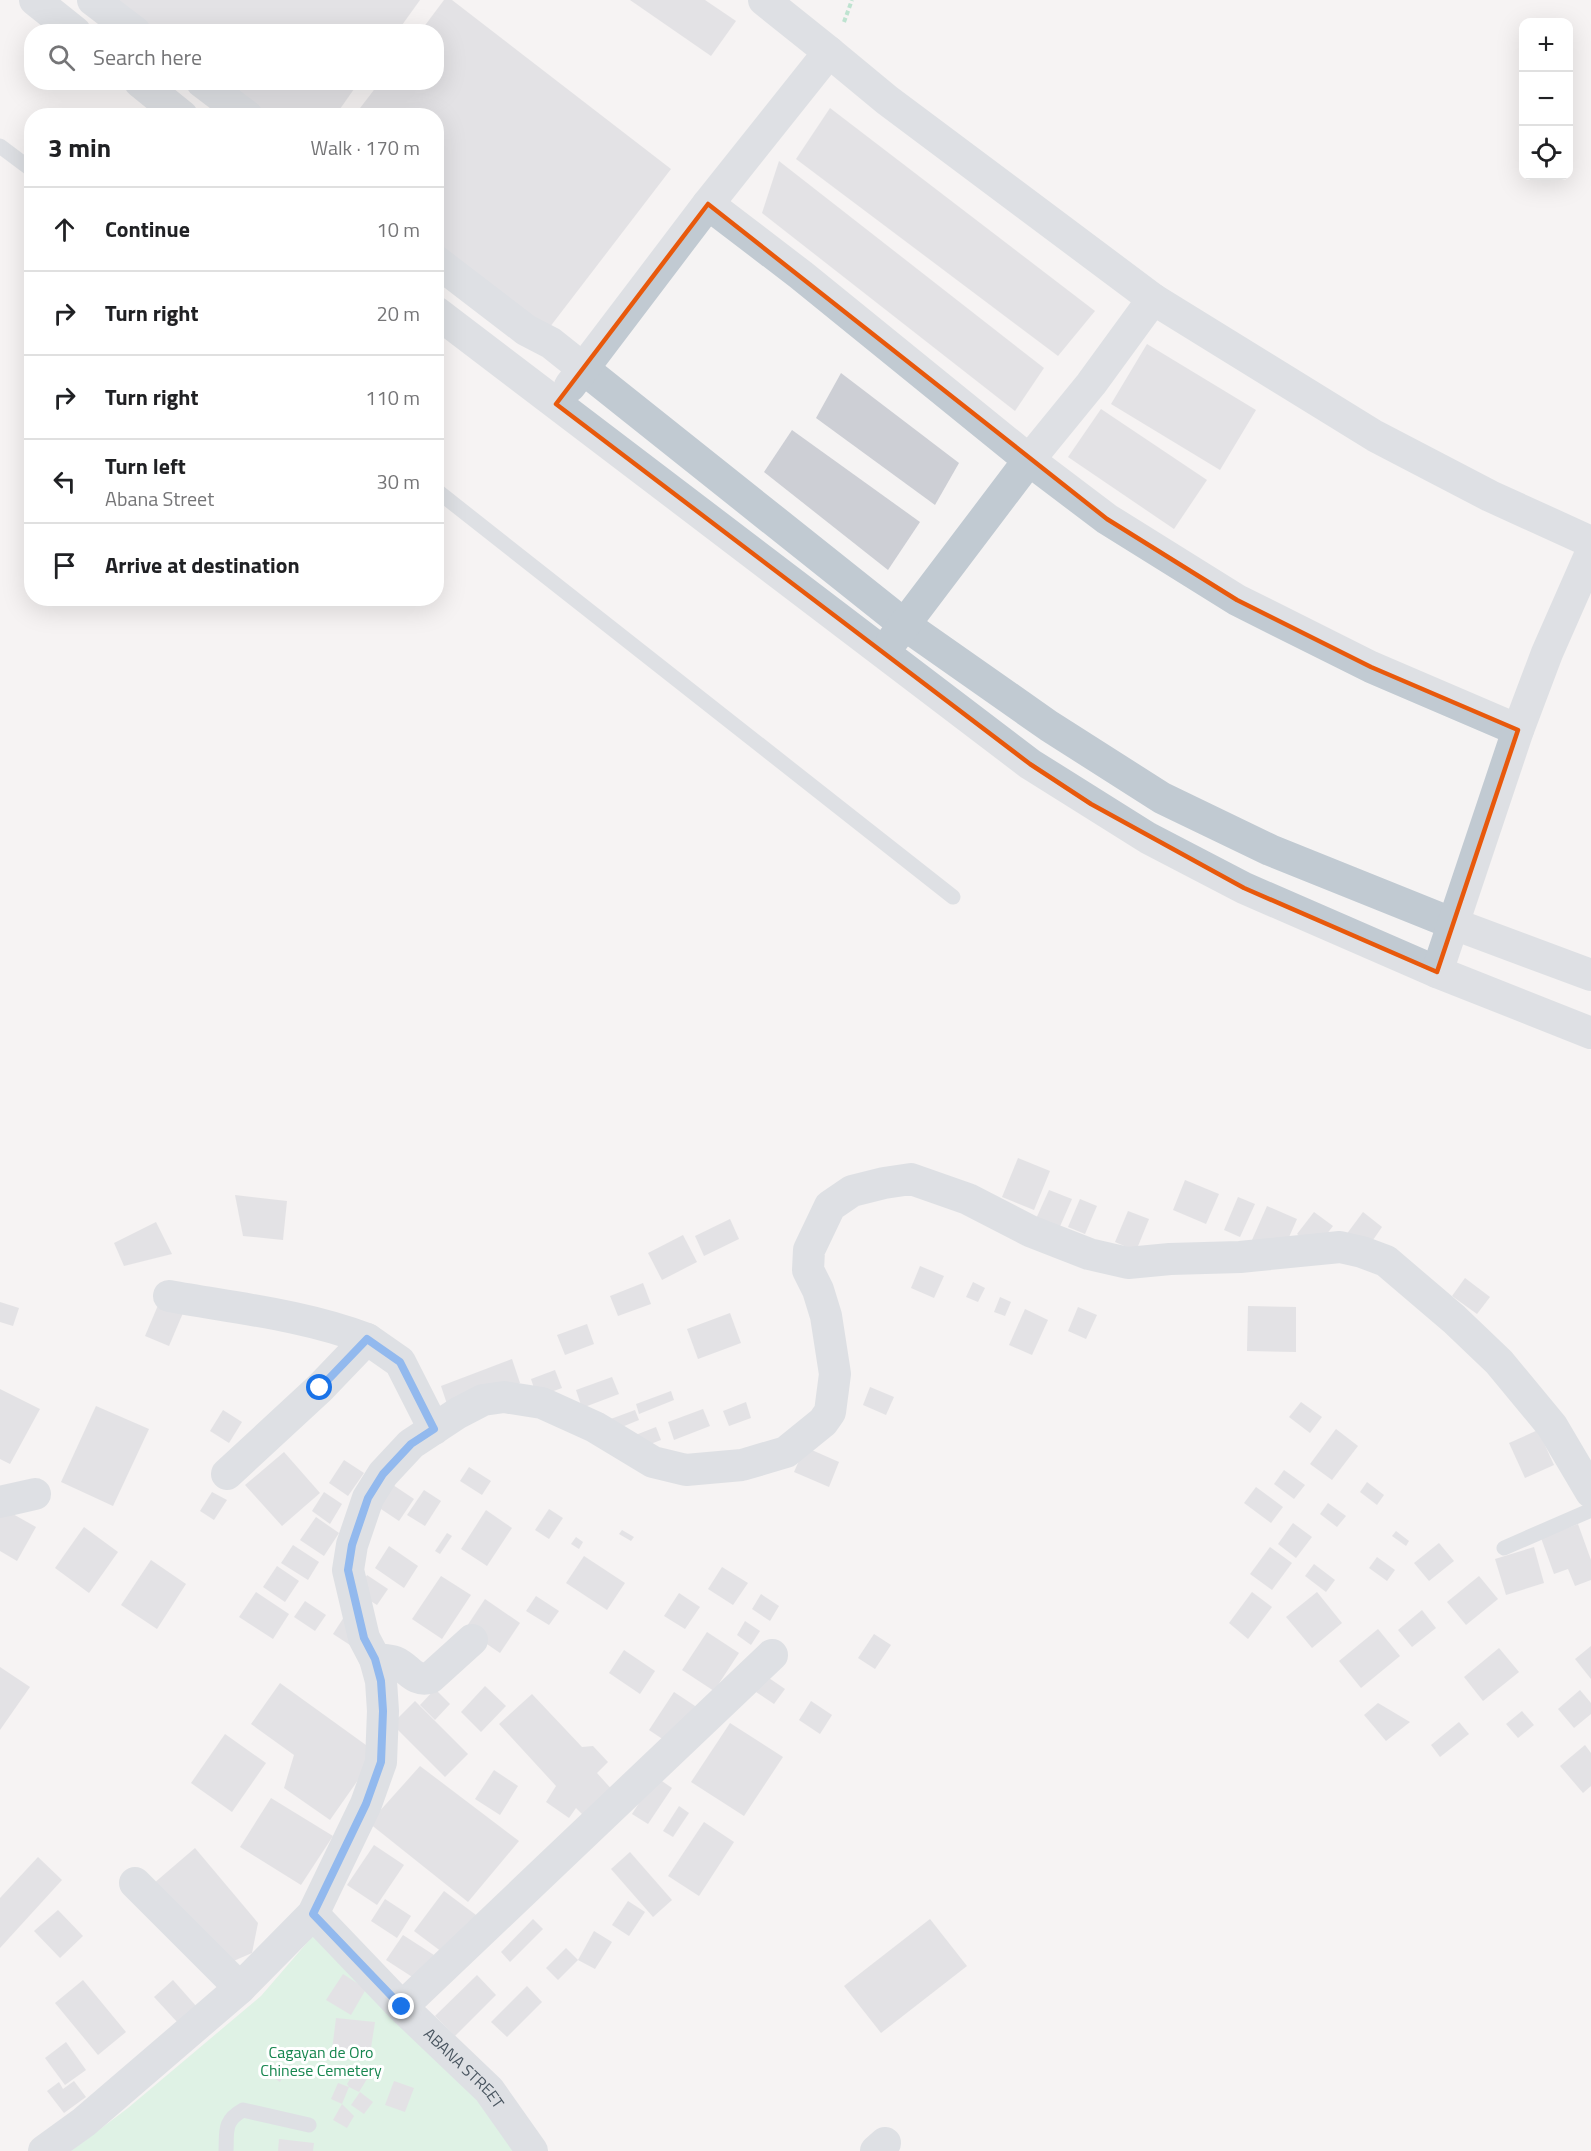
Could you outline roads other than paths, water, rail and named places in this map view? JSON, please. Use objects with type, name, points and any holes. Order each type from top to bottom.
[{"type":"street","points":[[35,0],[65,24]]},
{"type":"street","points":[[93,0],[124,24]]},
{"type":"street","points":[[764,0],[887,100],[1153,299],[1376,436],[1490,496],[1591,542]]},
{"type":"street","points":[[556,404],[708,204],[829,52]]},
{"type":"street","points":[[150,90],[172,108]]},
{"type":"street","points":[[212,90],[236,108]]},
{"type":"street","points":[[708,204],[801,275],[1029,460],[1107,519],[1237,600],[1371,666],[1518,730]]},
{"type":"street","points":[[444,267],[526,330],[551,343],[905,625],[1049,726],[1162,798],[1270,850],[1454,924],[1591,975]]},
{"type":"street","points":[[884,653],[1029,460],[1091,384],[1153,299]]},
{"type":"street","points":[[444,318],[1030,764],[1148,838],[1244,888],[1437,972],[1591,1033]]},
{"type":"street","points":[[1437,972],[1518,730],[1547,653],[1591,553]]},
{"type":"street","points":[[1148,838],[1162,798]]},
{"type":"street","points":[[44,2151],[84,2122],[240,1988],[313,1914],[366,1804],[381,1762],[383,1711],[381,1681],[375,1659],[364,1638],[348,1570],[352,1545],[368,1498],[383,1474],[411,1444],[434,1429],[483,1400],[504,1397],[542,1403],[595,1426],[653,1462],[686,1470],[742,1465],[786,1452],[823,1422],[830,1412],[835,1374],[826,1316],[818,1290],[808,1270],[809,1250],[830,1206],[852,1191],[911,1179],[968,1199],[1030,1232],[1114,1261],[1128,1263],[1240,1257],[1340,1247],[1386,1261],[1454,1319],[1499,1362],[1552,1426],[1591,1492]]},
{"type":"street","points":[[169,1296],[335,1327],[367,1339],[400,1362],[434,1429]]},
{"type":"street","points":[[227,1474],[320,1388],[367,1339]]},
{"type":"street","points":[[0,1502],[35,1494]]},
{"type":"street","points":[[375,1659],[395,1662],[422,1680],[434,1674],[472,1640]]},
{"type":"street","points":[[402,2007],[772,1655]]},
{"type":"street","points":[[135,1883],[171,1922],[240,1988]]},
{"type":"street","name":"ABANA STREET","points":[[313,1914],[402,2007],[489,2090],[532,2151]]},
{"type":"lane","points":[[0,146],[24,165]]},
{"type":"lane","points":[[444,496],[953,897]]},
{"type":"lane","points":[[1504,1548],[1591,1510]]},
{"type":"lane","points":[[226,2151],[226,2129],[235,2114],[243,2110],[309,2125]]},
{"type":"park label","name":"Cagayan de Oro Chinese Cemetery","points":[[321,2061]]}]
